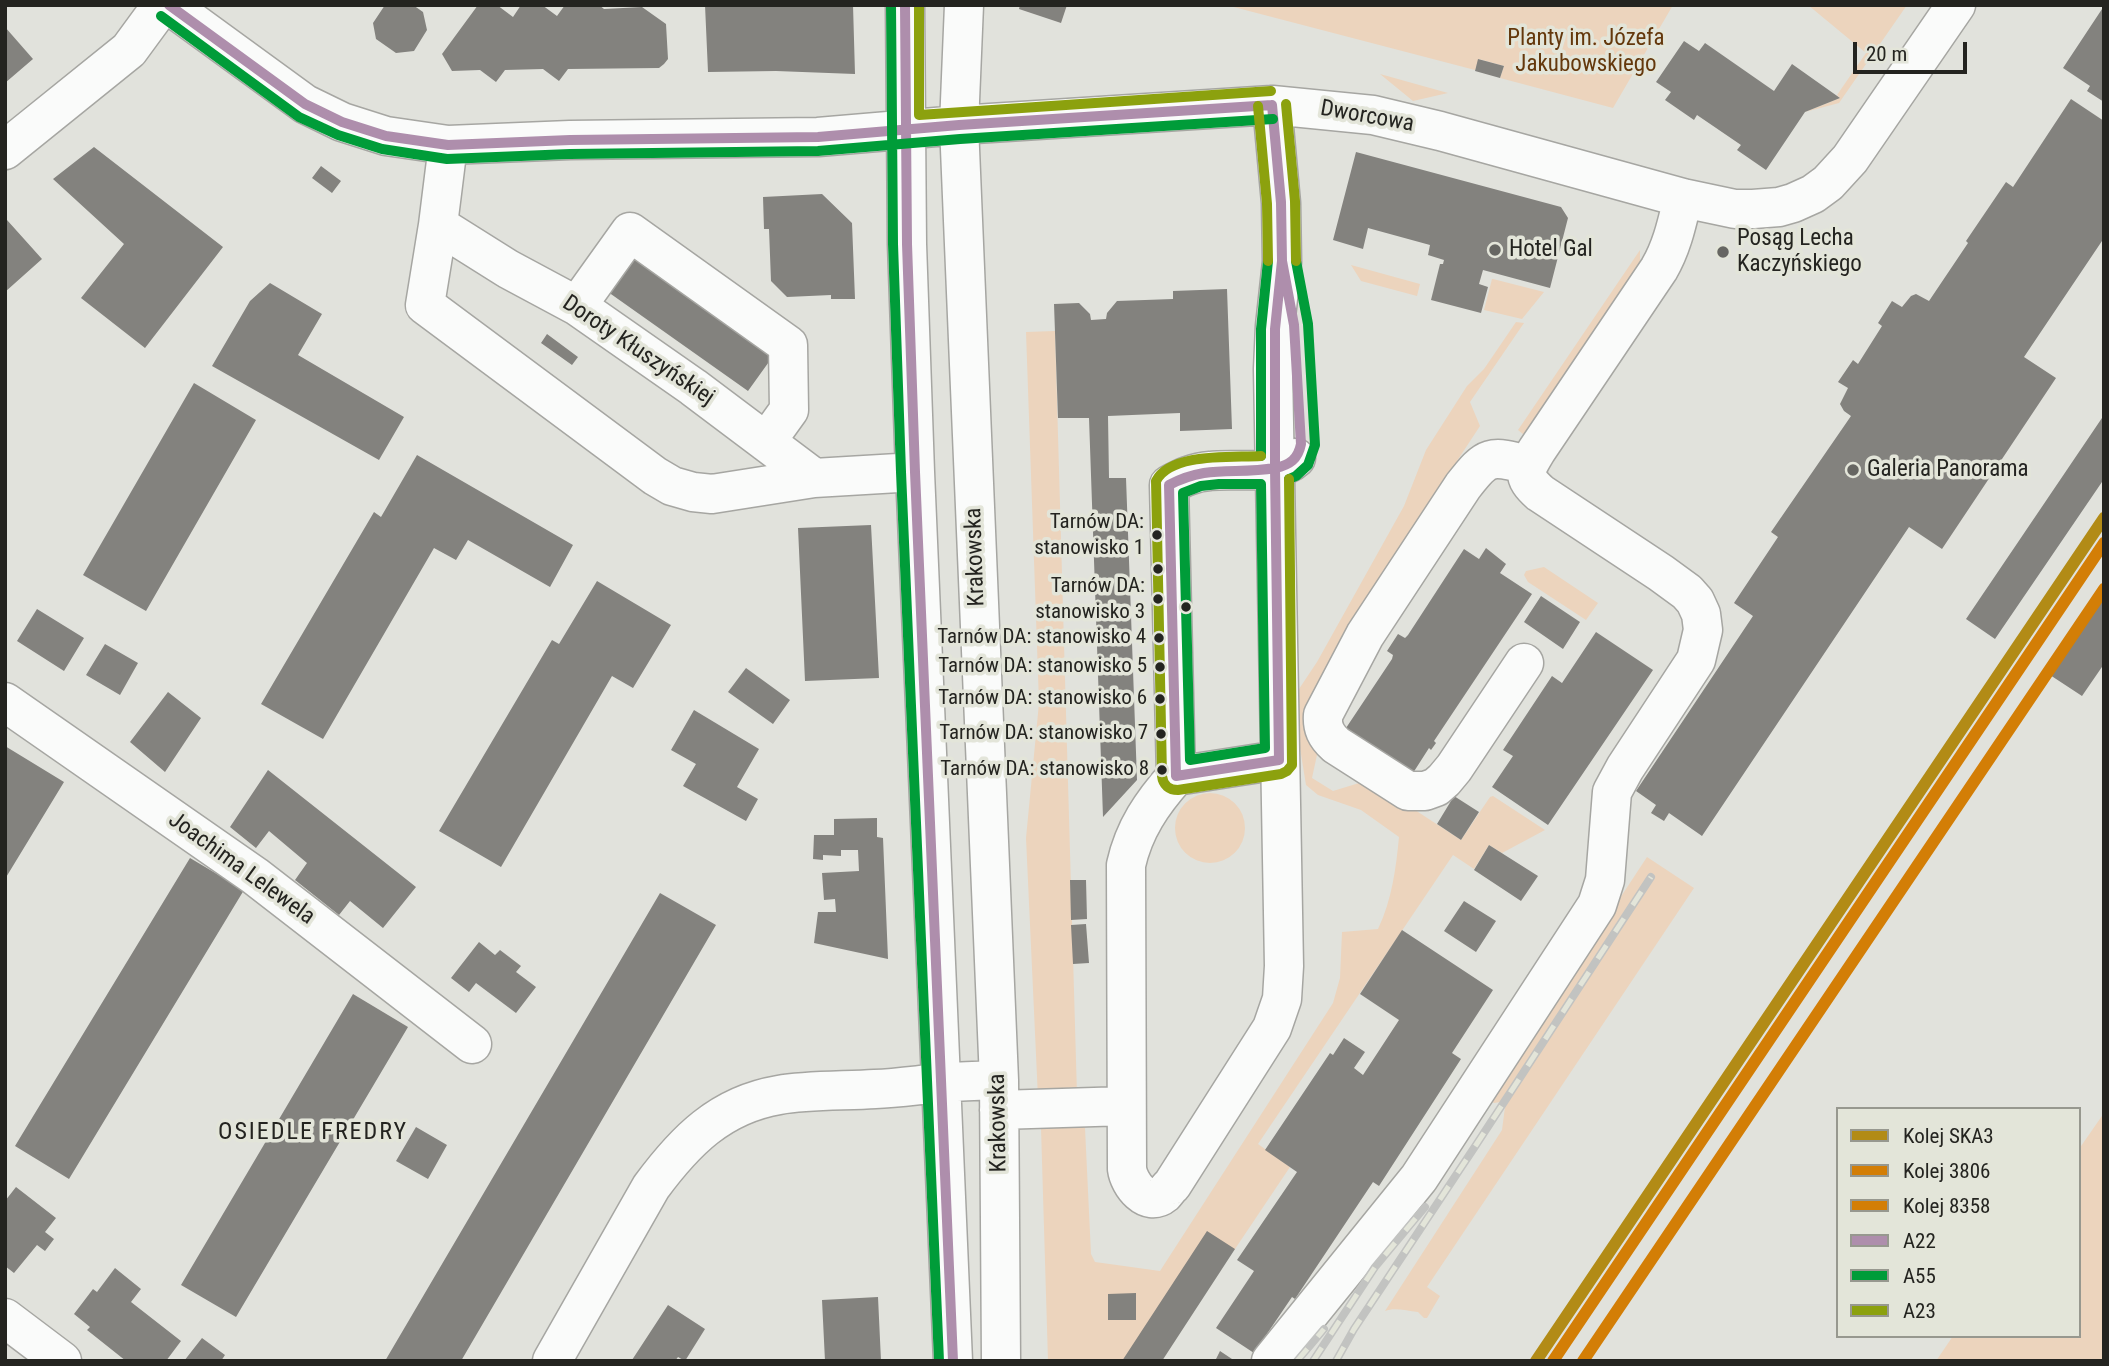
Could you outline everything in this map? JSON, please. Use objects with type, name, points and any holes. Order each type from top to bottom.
[{"type":"street","points":[[5,150],[130,50],[162,5]]},
{"type":"street","name":"Dworcowa","points":[[169,5],[305,104],[342,121],[386,136],[448,145],[570,140],[818,137],[1272,105],[1373,115],[1683,198],[1735,209],[1779,206],[1813,194],[1828,183],[1850,159],[1956,5]]},
{"type":"street","points":[[905,5],[907,244],[915,472],[953,1361]]},
{"type":"street","name":"Krakowska","points":[[964,5],[959,125],[999,1095],[1001,1361]]},
{"type":"street","points":[[1272,105],[1281,203],[1282,262],[1273,369],[1284,966],[1282,999],[1272,1028],[1172,1185],[1156,1198],[1146,1197],[1128,1179],[1126,865],[1130,845],[1147,810],[1176,776],[1279,760]]},
{"type":"street","points":[[448,145],[425,305],[655,476],[672,486],[712,494],[814,478],[915,472]]},
{"type":"street","points":[[1271,1361],[1419,1178],[1597,905],[1608,863],[1608,820],[1612,792],[1696,660],[1703,629],[1701,614],[1687,592],[1540,493],[1528,480],[1526,473],[1528,465],[1659,269],[1675,231],[1683,198]]},
{"type":"street","name":"Doroty Kłuszyńskiej","points":[[438,225],[508,269],[576,306],[693,387],[814,478]]},
{"type":"street","points":[[576,306],[630,232],[675,264],[788,345],[789,410],[766,442]]},
{"type":"street","points":[[1524,663],[1454,768],[1436,787],[1425,792],[1408,791],[1336,745],[1325,732],[1322,723],[1323,715],[1364,635],[1462,486],[1489,460],[1498,457],[1528,465]]},
{"type":"street","points":[[1176,776],[1169,485],[1187,475],[1209,471],[1275,468]]},
{"type":"street","name":"Joachima Lelewela","points":[[5,702],[255,876],[472,1044]]},
{"type":"street","points":[[552,1361],[651,1187],[670,1160],[690,1139],[713,1121],[745,1104],[779,1095],[942,1083],[999,1095],[1126,1106]]},
{"type":"street","points":[[5,1318],[62,1361]]},
{"type":"green space","name":"Planty im. Józefa Jakubowskiego","points":[[1226,5],[1673,5],[1613,108],[1500,78],[1504,66],[1479,59],[1475,70]]},
{"type":"green space","points":[[1808,5],[1907,5],[1839,103],[1805,112],[1840,98],[1837,95],[1866,53]]},
{"type":"green space","points":[[1380,74],[1448,93],[1413,101]]},
{"type":"green space","points":[[1640,250],[1640,262],[1524,435],[1518,430]]},
{"type":"green space","points":[[1351,265],[1420,284],[1417,296],[1361,281]]},
{"type":"green space","points":[[1492,279],[1544,292],[1522,319],[1484,310]]},
{"type":"green space","points":[[1516,322],[1524,323],[1470,402],[1480,426],[1457,461],[1445,494],[1320,741],[1312,778],[1333,791],[1369,780],[1461,840],[1493,796],[1545,830],[1502,853],[1489,845],[1474,869],[1453,855],[1258,1144],[1290,1167],[1235,1249],[1122,1361],[1048,1361],[1041,1128],[1078,1125],[1085,1128],[1091,1254],[1095,1262],[1160,1271],[1333,1003],[1340,978],[1342,932],[1378,929],[1383,918],[1395,872],[1399,837],[1361,810],[1318,795],[1306,785],[1294,711],[1297,692],[1317,662],[1404,506],[1426,450],[1467,386],[1484,369]]},
{"type":"green space","points":[[1055,331],[1077,1095],[1038,1098],[1026,838],[1039,703],[1026,332]]},
{"type":"green space","points":[[1544,567],[1598,603],[1586,620],[1528,582],[1524,575],[1526,571]]},
{"type":"green space","points":[[1217,793],[1230,799],[1239,808],[1243,814],[1243,842],[1235,853],[1224,861],[1203,863],[1185,853],[1177,842],[1175,821],[1185,803],[1196,795]]},
{"type":"green space","points":[[1647,857],[1694,888],[1427,1287],[1440,1296],[1427,1318],[1418,1312],[1397,1309],[1385,1311],[1502,1130],[1505,1107],[1500,1102],[1494,1103],[1488,1099]]},
{"type":"green space","points":[[2104,1113],[2104,1361],[1936,1361],[1952,1338],[2081,1338],[2081,1146]]},
{"type":"building","points":[[385,5],[413,5],[423,12],[427,30],[414,51],[396,53],[376,39],[373,23]]},
{"type":"building","points":[[478,5],[497,5],[513,17],[521,5],[542,5],[557,16],[565,5],[599,5],[604,9],[642,7],[666,24],[668,59],[659,68],[568,69],[559,81],[543,69],[505,70],[496,82],[480,70],[452,71],[442,54]]},
{"type":"building","points":[[705,5],[853,5],[855,74],[708,72]]},
{"type":"building","points":[[1020,5],[1067,5],[1061,23],[1019,9]]},
{"type":"building","points":[[2104,6],[2104,102],[2087,91],[2090,86],[2063,68]]},
{"type":"building","points":[[5,27],[33,59],[5,83]]},
{"type":"building","points":[[1684,41],[1699,51],[1705,43],[1774,91],[1792,64],[1840,98],[1805,112],[1766,170],[1737,150],[1741,145],[1697,115],[1694,120],[1665,100],[1671,92],[1656,82]]},
{"type":"building","points":[[1478,59],[1504,66],[1500,78],[1475,71]]},
{"type":"building","points":[[2071,99],[2104,121],[2104,238],[2024,357],[2056,378],[1942,549],[1909,527],[1702,836],[1669,813],[1664,821],[1651,813],[1656,805],[1636,791],[1753,616],[1734,603],[1778,537],[1771,532],[1851,416],[1840,404],[1848,388],[1838,382],[1853,360],[1858,364],[1882,326],[1878,323],[1892,301],[1902,307],[1916,294],[1929,301],[2006,182],[2013,187]]},
{"type":"building","points":[[94,147],[223,247],[145,348],[81,298],[124,244],[53,179]]},
{"type":"building","name":"Hotel Gal","points":[[1356,152],[1561,207],[1568,218],[1550,288],[1483,270],[1479,284],[1488,287],[1481,313],[1431,300],[1440,264],[1443,264],[1444,260],[1428,255],[1430,245],[1368,228],[1363,249],[1333,240]]},
{"type":"building","points":[[321,166],[341,181],[332,193],[312,178]]},
{"type":"building","points":[[822,194],[852,223],[855,299],[831,299],[831,295],[787,297],[771,281],[769,229],[764,229],[763,197]]},
{"type":"building","points":[[7,220],[42,259],[5,292],[5,222]]},
{"type":"building","points":[[630,247],[776,352],[748,391],[601,287]]},
{"type":"building","points":[[270,283],[322,314],[298,355],[404,417],[379,460],[212,366],[250,301]]},
{"type":"building","points":[[1227,289],[1232,429],[1180,431],[1180,413],[1108,416],[1109,478],[1126,478],[1137,780],[1103,817],[1089,418],[1058,418],[1054,304],[1079,303],[1090,314],[1091,320],[1106,319],[1107,313],[1117,301],[1173,299],[1173,291]]},
{"type":"building","points":[[547,334],[578,357],[572,365],[541,343]]},
{"type":"building","points":[[194,383],[256,420],[146,611],[83,575]]},
{"type":"building","points":[[2104,415],[2104,479],[1995,639],[1966,619]]},
{"type":"building","points":[[417,455],[573,545],[550,587],[468,540],[456,560],[434,548],[323,739],[261,704],[374,512],[381,517]]},
{"type":"building","points":[[871,525],[879,678],[805,681],[798,528]]},
{"type":"building","points":[[1486,548],[1506,564],[1500,573],[1532,594],[1434,741],[1436,743],[1431,750],[1429,748],[1413,773],[1346,728],[1392,659],[1393,655],[1387,651],[1398,634],[1405,638],[1408,635],[1464,549],[1479,559]]},
{"type":"building","points":[[597,581],[671,625],[633,688],[612,676],[501,867],[439,831],[552,640],[559,644]]},
{"type":"building","points":[[1541,596],[1580,622],[1563,649],[1524,622]]},
{"type":"building","points":[[2104,596],[2104,664],[2082,696],[2050,675]]},
{"type":"building","points":[[37,609],[84,638],[64,671],[17,641]]},
{"type":"building","points":[[1596,632],[1653,670],[1548,825],[1492,787],[1513,756],[1503,750],[1552,676],[1562,683]]},
{"type":"building","points":[[105,644],[138,663],[120,695],[86,675]]},
{"type":"building","points":[[746,668],[790,700],[773,724],[728,692]]},
{"type":"building","points":[[168,692],[201,718],[165,772],[130,742]]},
{"type":"building","points":[[694,710],[759,749],[737,787],[758,799],[746,821],[683,786],[696,764],[671,750]]},
{"type":"building","points":[[5,746],[64,782],[5,879]]},
{"type":"building","points":[[268,770],[416,887],[383,928],[350,901],[339,915],[295,880],[307,863],[269,831],[256,848],[230,827]]},
{"type":"building","points":[[1454,796],[1479,812],[1461,840],[1437,824]]},
{"type":"building","points":[[877,818],[877,837],[883,838],[888,959],[814,943],[818,912],[836,912],[835,899],[824,900],[822,873],[859,871],[858,850],[841,850],[841,856],[823,855],[823,860],[813,859],[814,835],[834,835],[834,819]]},
{"type":"building","points":[[1489,845],[1538,876],[1521,901],[1474,870]]},
{"type":"building","points":[[190,858],[244,890],[69,1179],[15,1146]]},
{"type":"building","points":[[1070,880],[1086,880],[1087,919],[1071,920]]},
{"type":"building","points":[[660,893],[716,925],[461,1361],[385,1361]]},
{"type":"building","points":[[1464,901],[1496,921],[1476,952],[1444,931]]},
{"type":"building","points":[[1086,924],[1089,963],[1073,964],[1071,925]]},
{"type":"building","points":[[1402,930],[1493,990],[1452,1053],[1461,1059],[1379,1186],[1373,1182],[1295,1299],[1292,1297],[1254,1353],[1216,1328],[1254,1271],[1237,1260],[1297,1172],[1265,1150],[1330,1053],[1333,1055],[1344,1038],[1365,1052],[1354,1068],[1363,1075],[1399,1020],[1360,994]]},
{"type":"building","points":[[479,942],[495,955],[500,950],[521,966],[516,972],[536,987],[516,1013],[476,983],[469,992],[451,978]]},
{"type":"building","points":[[353,994],[408,1027],[236,1317],[181,1285]]},
{"type":"building","points":[[416,1127],[447,1145],[428,1179],[396,1161]]},
{"type":"building","points":[[16,1187],[56,1218],[45,1232],[54,1239],[45,1251],[37,1245],[14,1273],[5,1266],[5,1201]]},
{"type":"building","points":[[1207,1231],[1235,1249],[1162,1361],[1122,1361]]},
{"type":"building","points":[[115,1268],[141,1289],[131,1302],[181,1341],[166,1361],[126,1361],[87,1330],[90,1327],[74,1314],[93,1289],[97,1292]]},
{"type":"building","points":[[1136,1293],[1136,1320],[1108,1320],[1108,1294]]},
{"type":"building","points":[[878,1297],[881,1361],[825,1361],[822,1300]]},
{"type":"building","points":[[668,1305],[705,1329],[685,1361],[678,1357],[675,1361],[632,1360]]},
{"type":"building","points":[[202,1338],[225,1355],[221,1361],[184,1361]]},
{"type":"building","points":[[1220,1351],[1235,1361],[1215,1361]]},
{"type":"railway","points":[[1336,1361],[1354,1329],[1651,877]]},
{"type":"railway","points":[[1313,1361],[1375,1267],[1425,1207]]},
{"type":"railway","points":[[1297,1361],[1324,1329]]},
{"type":"rail line","name":"SKA3","points":[[1536,1361],[2104,518]]},
{"type":"rail line","name":"3806","points":[[1553,1361],[2104,543]]},
{"type":"rail line","name":"8358","points":[[1583,1361],[2104,589]]},
{"type":"transit line","name":"A22","points":[[169,5],[305,104],[342,122],[386,136],[448,145],[570,140],[818,137],[1272,105]]},
{"type":"transit line","name":"A55","points":[[891,5],[893,244],[901,472],[939,1361]]},
{"type":"transit line","name":"A22","points":[[905,5],[907,244],[915,472],[953,1361]]},
{"type":"transit line","name":"A23","points":[[919,5],[919,115],[1271,91]]},
{"type":"transit line","name":"A55","points":[[161,16],[299,117],[338,135],[382,149],[447,159],[570,154],[818,151],[1273,119]]},
{"type":"transit line","name":"A23","points":[[1286,104],[1295,201],[1296,261]]},
{"type":"transit line","name":"A22","points":[[1272,105],[1281,202],[1282,261],[1281,203],[1272,105]]},
{"type":"transit line","name":"A23","points":[[1258,106],[1267,204],[1268,261]]},
{"type":"transit line","name":"A55","points":[[1261,456],[1261,329],[1268,261]]},
{"type":"transit line","name":"A22","points":[[1275,468],[1275,329],[1282,261]]},
{"type":"transit line","name":"A22","points":[[1275,468],[1292,460],[1298,454],[1301,444],[1294,325],[1282,261]]},
{"type":"transit line","name":"A55","points":[[1289,479],[1308,465],[1315,445],[1308,324],[1296,261]]},
{"type":"transit line","name":"A23","points":[[1261,456],[1188,461],[1175,465],[1156,481],[1162,776],[1165,784],[1172,789],[1281,774],[1292,765],[1289,479]]},
{"type":"transit line","name":"A22","points":[[1275,468],[1279,760],[1176,776],[1169,485],[1209,472],[1275,468]]},
{"type":"transit line","name":"A55","points":[[1219,484],[1261,484],[1265,748],[1190,760],[1183,493],[1201,486],[1219,484]]},
{"type":"place","name":"Hotel Gal","points":[[1495,250]]},
{"type":"place","name":"Posąg Lecha Kaczyńskiego","points":[[1723,252]]},
{"type":"place","name":"Galeria Panorama","points":[[1853,470]]},
{"type":"place","name":"Tarnów DA: stanowisko 1","points":[[1157,535]]},
{"type":"place","name":"Tarnów DA: stanowisko 3","points":[[1158,599]]},
{"type":"place","name":"Tarnów DA: stanowisko 4","points":[[1159,638]]},
{"type":"place","name":"Tarnów DA: stanowisko 5","points":[[1160,667]]},
{"type":"place","name":"Tarnów DA: stanowisko 6","points":[[1160,699]]},
{"type":"place","name":"Tarnów DA: stanowisko 7","points":[[1161,734]]},
{"type":"place","name":"Tarnów DA: stanowisko 8","points":[[1162,770]]},
{"type":"district","name":"OSIEDLE FREDRY","points":[[313,1133]]}]
